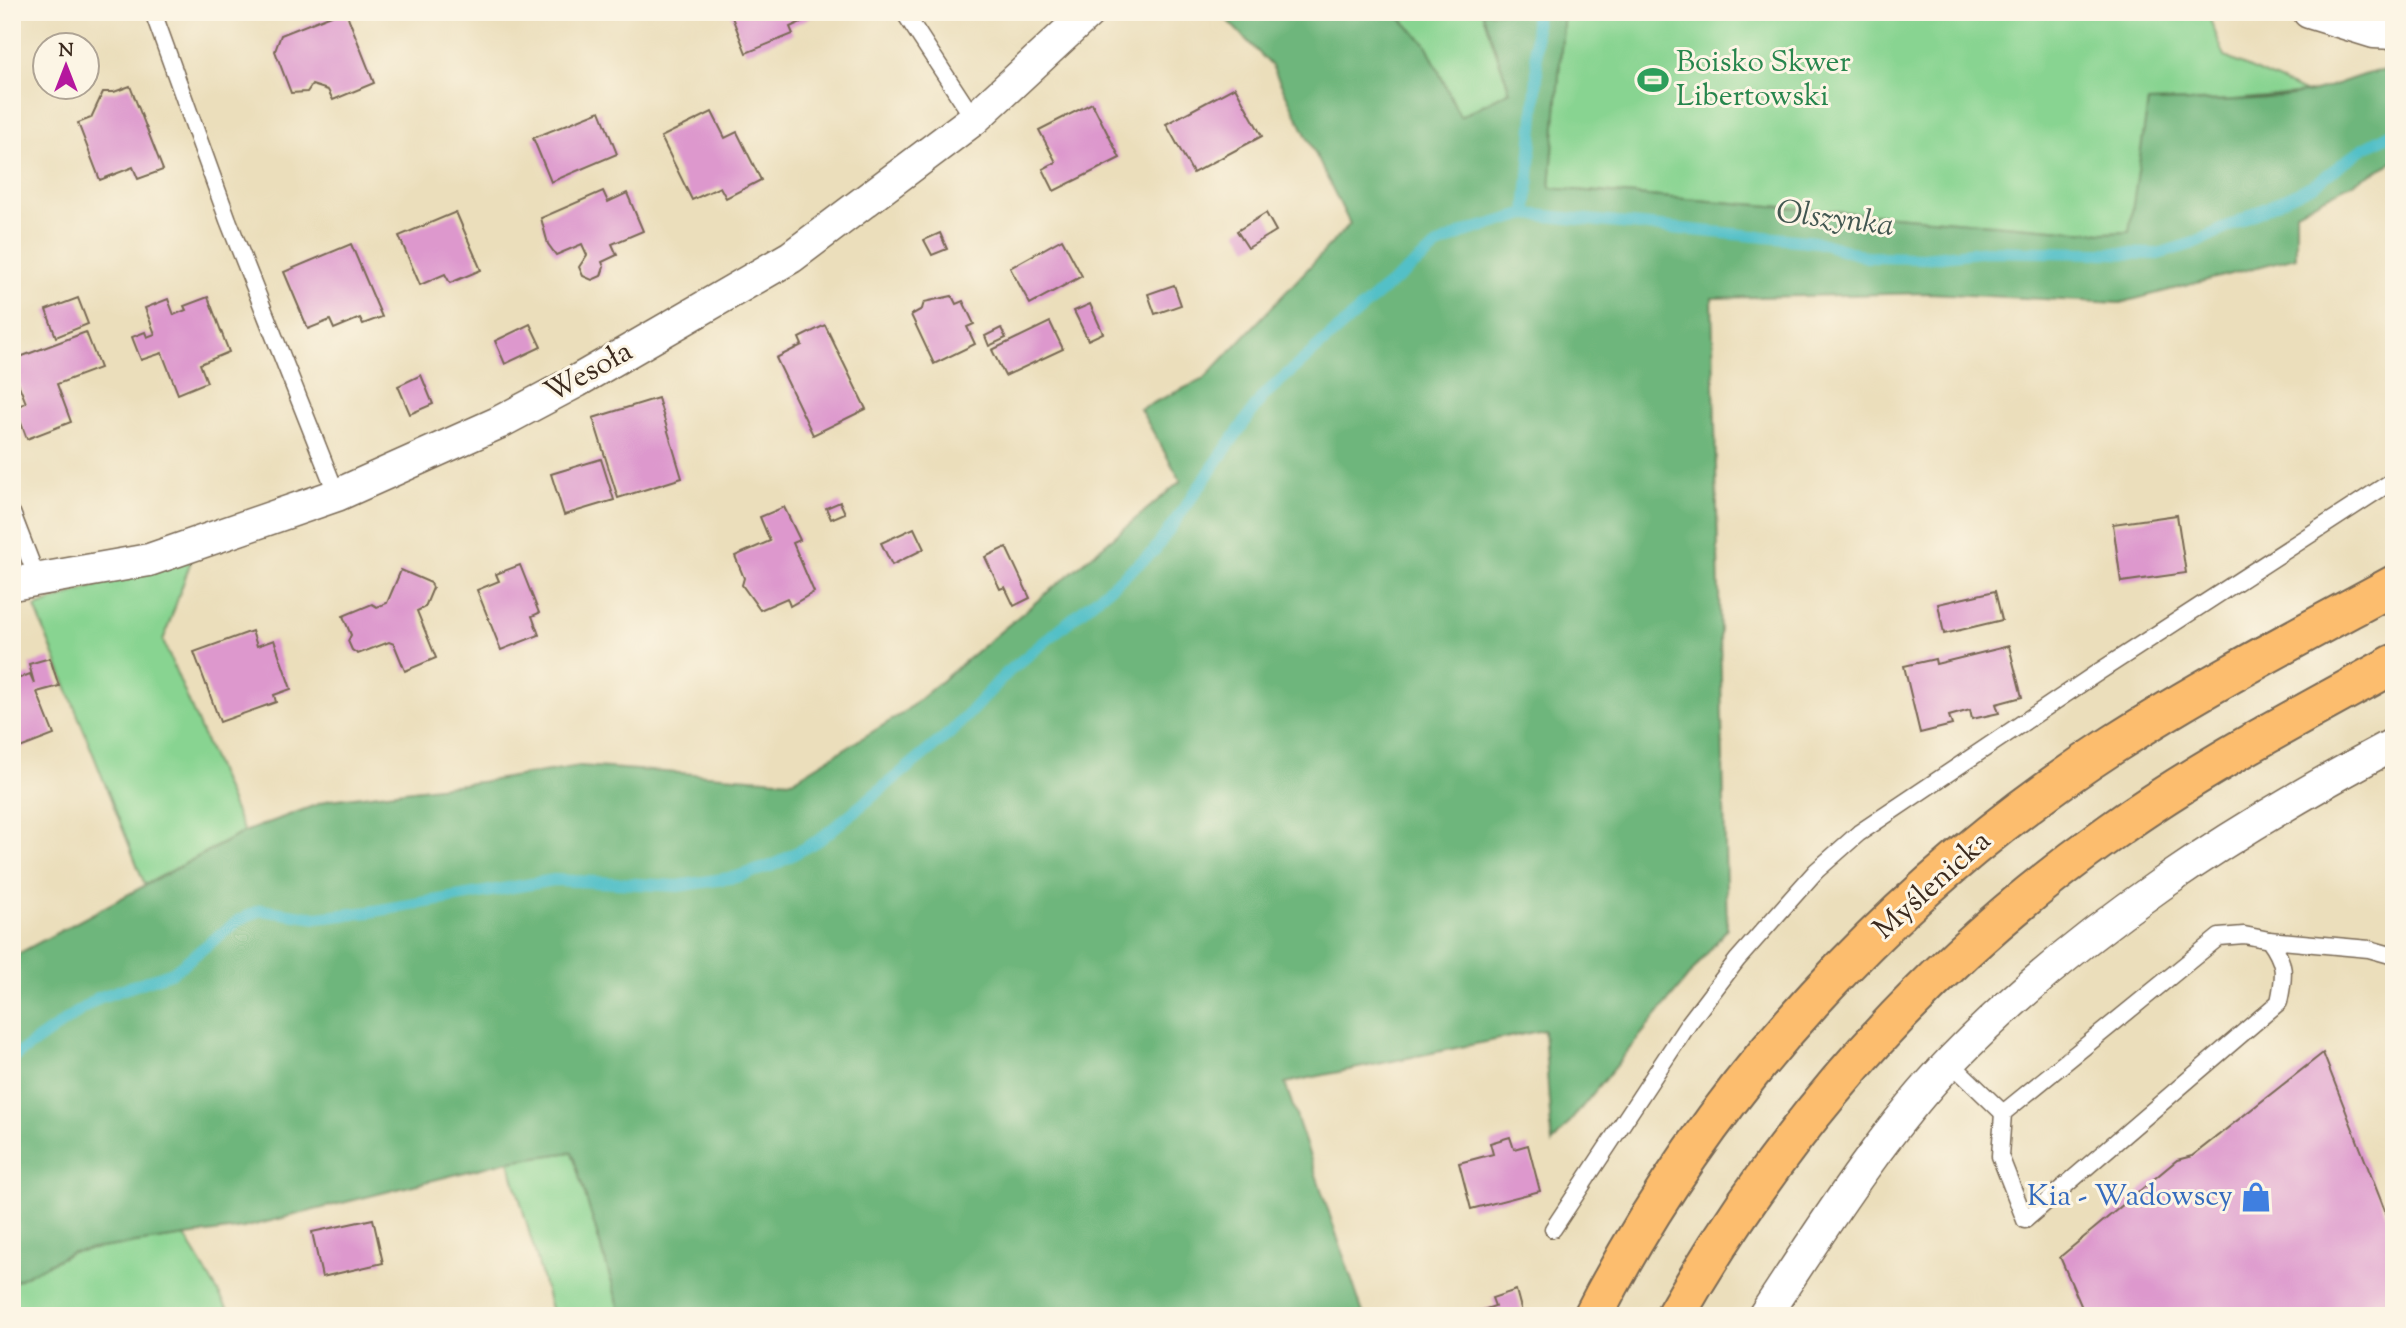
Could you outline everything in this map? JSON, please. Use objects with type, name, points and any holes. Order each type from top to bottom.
[{"type":"highway","name":"Myślenicka","points":[[1593,1316],[1632,1247],[1716,1119],[1783,1035],[1846,966],[1911,902],[1980,842],[2114,744],[2235,672],[2394,585]]},
{"type":"highway","points":[[1675,1316],[1730,1225],[1810,1113],[1903,1009],[2002,915],[2070,862],[2175,789],[2394,664]]},
{"type":"street","name":"Wesoła","points":[[25,581],[149,560],[337,495],[498,423],[791,257],[974,119],[1089,12]]},
{"type":"street","points":[[2309,12],[2374,32],[2394,33]]},
{"type":"street","points":[[1764,1316],[1856,1181],[1950,1062],[2055,965],[2133,902],[2219,843],[2307,790],[2394,744]]},
{"type":"lane","points":[[153,12],[228,220],[337,495]]},
{"type":"lane","points":[[904,12],[974,119]]},
{"type":"lane","points":[[1553,1229],[1689,1023],[1737,960],[1816,871],[1859,833],[2099,671],[2394,480]]},
{"type":"lane","points":[[12,513],[25,581]]},
{"type":"lane","points":[[2269,940],[2282,958],[2283,982],[2279,1002],[2025,1220],[2000,1156],[2003,1113],[2218,937],[2244,934],[2269,940],[2369,949],[2394,956]]},
{"type":"lane","points":[[1950,1062],[2003,1113]]},
{"type":"green space","points":[[1219,12],[1394,12],[1426,44],[1460,117],[1510,91],[1482,12],[1564,12],[1550,188],[2103,233],[2129,232],[2148,102],[2286,96],[2316,91],[2371,73],[2394,70],[2394,162],[2296,212],[2296,257],[2120,303],[1929,293],[1712,298],[1727,929],[1552,1144],[1544,1030],[1285,1083],[1364,1316],[622,1316],[572,1152],[509,1161],[243,1228],[72,1252],[12,1283],[12,957],[244,832],[329,800],[488,781],[580,766],[792,781],[903,713],[1181,481],[1140,409],[1204,379],[1350,224],[1272,66]]},
{"type":"green space","points":[[1394,12],[1482,12],[1510,91],[1460,117],[1426,44]]},
{"type":"green space","points":[[1564,12],[2207,12],[2225,57],[2307,93],[2234,100],[2148,102],[2130,232],[2103,233],[1550,188]]},
{"type":"green space","points":[[192,558],[163,641],[244,832],[145,885],[35,607],[104,583]]},
{"type":"green space","points":[[572,1152],[622,1316],[553,1316],[509,1161]]},
{"type":"green space","points":[[185,1236],[232,1316],[12,1316],[12,1283],[72,1252]]},
{"type":"building","points":[[339,12],[346,12],[374,83],[333,100],[328,90],[312,85],[307,92],[291,93],[275,51],[281,35]]},
{"type":"building","points":[[730,12],[823,12],[790,27],[793,34],[746,53]]},
{"type":"building","points":[[130,86],[163,170],[138,179],[133,167],[100,180],[78,123],[91,118],[98,102],[102,102],[103,92],[114,92]]},
{"type":"building","points":[[1235,87],[1262,136],[1193,173],[1166,124]]},
{"type":"building","points":[[1092,103],[1120,158],[1054,191],[1043,169],[1056,162],[1039,130]]},
{"type":"building","points":[[600,111],[617,154],[551,182],[533,138]]},
{"type":"building","points":[[712,112],[725,138],[737,132],[761,180],[726,198],[720,187],[692,200],[661,137]]},
{"type":"building","points":[[603,191],[608,202],[627,193],[643,231],[612,244],[617,255],[602,262],[604,267],[601,276],[592,280],[583,276],[579,267],[587,255],[582,244],[556,255],[548,244],[541,218]]},
{"type":"building","points":[[456,212],[481,270],[450,283],[445,274],[420,285],[399,236]]},
{"type":"building","points":[[1266,213],[1276,231],[1248,248],[1237,231]]},
{"type":"building","points":[[940,233],[947,249],[932,255],[924,240]]},
{"type":"building","points":[[1062,239],[1082,276],[1030,304],[1010,268]]},
{"type":"building","points":[[351,244],[382,317],[363,324],[360,318],[334,329],[330,320],[308,329],[284,272]]},
{"type":"building","points":[[1174,285],[1181,305],[1155,314],[1148,294]]},
{"type":"building","points":[[952,296],[956,304],[963,301],[974,324],[967,327],[975,344],[934,364],[911,315],[922,309],[924,302]]},
{"type":"building","points":[[208,297],[229,352],[200,364],[207,382],[178,394],[162,353],[141,360],[132,337],[145,332],[147,337],[155,334],[145,308],[168,299],[174,315],[186,310],[184,306]]},
{"type":"building","points":[[78,298],[88,324],[56,337],[46,310]]},
{"type":"building","points":[[1090,304],[1103,333],[1088,340],[1074,311]]},
{"type":"building","points":[[1050,322],[1063,349],[1005,376],[992,350]]},
{"type":"building","points":[[530,324],[541,347],[505,364],[495,341]]},
{"type":"building","points":[[825,325],[866,409],[813,435],[776,358],[802,345],[799,338]]},
{"type":"building","points":[[1001,328],[1006,338],[989,346],[985,336]]},
{"type":"building","points":[[86,332],[100,368],[57,384],[71,422],[27,439],[15,407],[26,403],[12,368],[12,360]]},
{"type":"building","points":[[421,375],[433,404],[410,414],[398,386]]},
{"type":"building","points":[[658,398],[682,478],[618,498],[593,418]]},
{"type":"building","points":[[601,459],[614,500],[564,515],[551,474]]},
{"type":"building","points":[[840,502],[845,513],[831,519],[826,508]]},
{"type":"building","points":[[784,507],[800,540],[793,543],[814,592],[790,606],[787,598],[760,610],[742,585],[744,578],[735,556],[770,541],[760,517]]},
{"type":"building","points":[[2177,515],[2186,573],[2121,582],[2113,524]]},
{"type":"building","points":[[914,528],[924,549],[892,565],[881,543]]},
{"type":"building","points":[[1006,547],[1030,598],[1014,606],[1005,587],[1000,589],[985,557]]},
{"type":"building","points":[[520,565],[539,613],[532,616],[539,635],[501,650],[477,590],[499,581],[496,574]]},
{"type":"building","points":[[401,570],[431,583],[433,588],[425,607],[417,611],[436,658],[405,671],[394,644],[389,642],[358,654],[352,650],[348,641],[351,635],[343,616],[372,604],[377,607],[387,603]]},
{"type":"building","points":[[1995,591],[2002,620],[1944,634],[1938,604]]},
{"type":"building","points":[[252,631],[257,646],[274,640],[291,689],[274,695],[276,702],[220,722],[194,652]]},
{"type":"building","points":[[2009,646],[2022,697],[1996,704],[1999,713],[1972,719],[1970,710],[1949,716],[1952,725],[1920,733],[1904,666],[1935,659],[1936,664]]},
{"type":"building","points":[[50,658],[59,686],[37,692],[54,735],[12,751],[12,681],[30,674],[34,683],[29,664]]},
{"type":"building","name":"Kia - Wadowscy","points":[[2323,1053],[2394,1234],[2394,1316],[2091,1316],[2089,1310],[2083,1310],[2060,1257],[2177,1160],[2192,1156]]},
{"type":"building","points":[[1510,1137],[1514,1149],[1528,1145],[1540,1191],[1471,1209],[1459,1163],[1493,1154],[1490,1143]]},
{"type":"building","points":[[373,1219],[383,1263],[322,1277],[312,1232]]},
{"type":"building","points":[[1516,1290],[1523,1316],[1465,1316],[1495,1306],[1492,1298]]},
{"type":"waterway","name":"Olszynka","points":[[1526,214],[1537,77],[1535,12]]},
{"type":"waterway","points":[[12,1058],[98,998],[173,972],[239,920],[261,910],[317,918],[369,912],[554,880],[678,886],[736,877],[774,865],[819,840],[951,732],[1008,672],[1154,551],[1263,396],[1378,294],[1440,244],[1468,231],[1526,214],[1817,242],[1867,257],[1923,258],[1988,251],[2158,254],[2197,242],[2315,184],[2362,149],[2394,132]]},
{"type":"place","name":"Boisko Skwer Libertowski","points":[[1653,80]]},
{"type":"place","name":"Kia - Wadowscy","points":[[2256,1197]]}]
